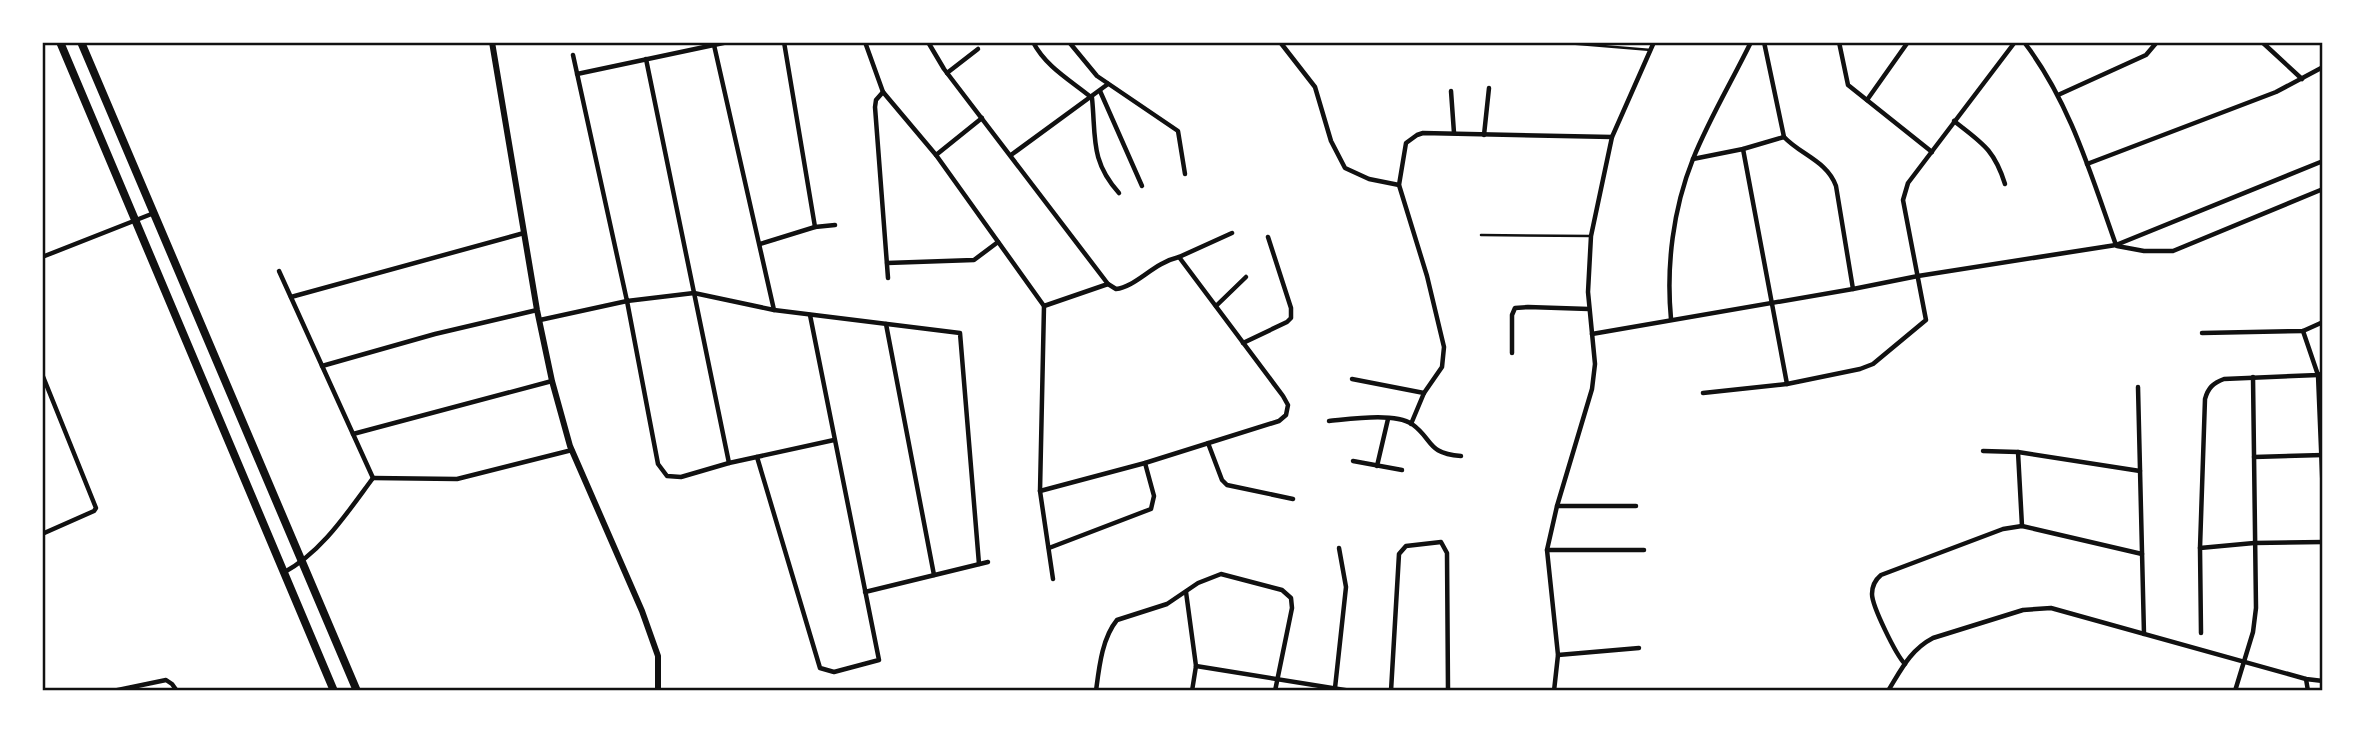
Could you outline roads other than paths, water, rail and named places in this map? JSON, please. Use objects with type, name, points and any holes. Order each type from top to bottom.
[{"type":"main road","points":[[60,42],[334,691]]},
{"type":"main road","points":[[81,42],[357,691]]},
{"type":"street","points":[[492,42],[537,310],[552,381],[572,450],[642,611],[658,656],[658,691]]},
{"type":"street","points":[[577,74],[728,42]]},
{"type":"street","points":[[784,42],[815,227]]},
{"type":"street","points":[[865,42],[883,92],[936,155],[1044,306],[1040,491],[1053,579]]},
{"type":"street","points":[[928,42],[947,73],[1108,284],[1116,289],[1126,287],[1161,262],[1179,257],[1232,233]]},
{"type":"street","points":[[1033,42],[1049,65],[1091,97],[1094,143],[1099,162],[1108,180],[1119,193]]},
{"type":"street","points":[[1069,42],[1097,76],[1178,131],[1185,174]]},
{"type":"street","points":[[1280,42],[1315,87],[1331,141],[1345,169],[1369,179],[1399,185]]},
{"type":"street","points":[[1554,691],[1558,655],[1548,550],[1557,506],[1592,389],[1595,365],[1588,292],[1591,236],[1612,137],[1654,42]]},
{"type":"street","points":[[1671,319],[1669,268],[1677,211],[1693,159],[1751,42]]},
{"type":"street","points":[[1763,42],[1784,137],[1833,176],[1853,289]]},
{"type":"street","points":[[1839,42],[1848,85],[1932,152]]},
{"type":"street","points":[[1867,100],[1908,42]]},
{"type":"street","points":[[1703,393],[1787,384],[1860,369],[1873,364],[1926,320],[1903,200],[1908,183],[2015,42]]},
{"type":"street","points":[[2024,42],[2058,95],[2087,164],[2116,246]]},
{"type":"street","points":[[2058,95],[2146,55],[2157,42]]},
{"type":"street","points":[[2262,42],[2302,79]]},
{"type":"street","points":[[714,45],[774,310]]},
{"type":"street","points":[[947,73],[978,49]]},
{"type":"street","points":[[573,55],[627,301],[658,464],[667,476],[681,477],[729,463],[834,440]]},
{"type":"street","points":[[646,59],[729,463]]},
{"type":"street","points":[[2087,164],[2276,92],[2323,67]]},
{"type":"street","points":[[1011,155],[1108,84]]},
{"type":"street","points":[[1483,135],[1489,88]]},
{"type":"street","points":[[1100,91],[1142,186]]},
{"type":"street","points":[[1451,91],[1454,133]]},
{"type":"street","points":[[883,92],[876,100],[875,107],[888,278]]},
{"type":"street","points":[[936,155],[982,118]]},
{"type":"street","points":[[1954,121],[1992,153],[1999,164],[2005,184]]},
{"type":"street","points":[[1411,424],[1424,393],[1442,367],[1444,347],[1427,276],[1399,185],[1406,143],[1416,135],[1454,133],[1612,137]]},
{"type":"street","points":[[1693,159],[1784,137]]},
{"type":"street","points":[[1743,149],[1787,384]]},
{"type":"street","points":[[1592,334],[1918,276],[2116,246],[2323,161]]},
{"type":"street","points":[[2116,246],[2144,251],[2173,251],[2323,189]]},
{"type":"street","points":[[42,257],[154,213]]},
{"type":"street","points":[[760,244],[815,227],[835,225]]},
{"type":"street","points":[[291,297],[524,233]]},
{"type":"street","points":[[1243,343],[1291,318],[1291,308],[1268,237]]},
{"type":"street","points":[[887,263],[974,260],[998,242]]},
{"type":"street","points":[[1040,491],[1145,463],[1279,421],[1288,411],[1283,396],[1179,257]]},
{"type":"street","points":[[279,271],[373,478]]},
{"type":"street","points":[[1216,306],[1247,277]]},
{"type":"street","points":[[1044,306],[1108,284]]},
{"type":"street","points":[[540,320],[627,301],[694,293],[774,310],[960,332],[979,564]]},
{"type":"street","points":[[1512,353],[1512,314],[1515,308],[1589,309]]},
{"type":"street","points":[[322,366],[435,334],[537,310]]},
{"type":"street","points":[[757,457],[820,668],[834,672],[879,660],[810,315]]},
{"type":"street","points":[[2202,333],[2302,331],[2323,322]]},
{"type":"street","points":[[886,324],[934,575]]},
{"type":"street","points":[[2302,331],[2320,374],[2323,497]]},
{"type":"street","points":[[42,374],[96,508],[42,534]]},
{"type":"street","points":[[2201,633],[2200,548],[2205,399],[2212,385],[2224,379],[2320,374]]},
{"type":"street","points":[[2235,691],[2253,632],[2256,608],[2253,377]]},
{"type":"street","points":[[1352,379],[1424,393]]},
{"type":"street","points":[[353,433],[552,381]]},
{"type":"street","points":[[2138,387],[2144,634]]},
{"type":"street","points":[[1329,421],[1362,418],[1388,419],[1411,424],[1444,455],[1461,456]]},
{"type":"street","points":[[1377,466],[1388,419]]},
{"type":"street","points":[[1208,443],[1222,480],[1227,485],[1293,499]]},
{"type":"street","points":[[373,478],[457,479],[572,450]]},
{"type":"street","points":[[1983,451],[2018,452],[2140,471]]},
{"type":"street","points":[[2018,452],[2022,526]]},
{"type":"street","points":[[2254,457],[2323,454]]},
{"type":"street","points":[[1353,461],[1402,470]]},
{"type":"street","points":[[1049,548],[1151,509],[1154,496],[1145,463]]},
{"type":"street","points":[[283,573],[303,562],[340,523],[373,478]]},
{"type":"street","points":[[1557,506],[1636,506]]},
{"type":"street","points":[[1905,664],[1896,653],[1873,600],[1876,579],[1881,575],[2003,529],[2022,526],[2142,554]]},
{"type":"street","points":[[1391,691],[1399,554],[1406,545],[1436,541],[1441,542],[1447,553],[1448,691]]},
{"type":"street","points":[[2200,548],[2254,543],[2323,542]]},
{"type":"street","points":[[1335,688],[1346,587],[1339,548]]},
{"type":"street","points":[[1548,550],[1644,550]]},
{"type":"street","points":[[864,592],[988,562]]},
{"type":"street","points":[[1096,691],[1100,661],[1117,620],[1167,604],[1210,576],[1221,574],[1282,590],[1291,598],[1292,608],[1275,691]]},
{"type":"street","points":[[1186,591],[1196,666],[1192,691]]},
{"type":"street","points":[[1888,691],[1920,645],[1933,638],[2038,607],[2051,608],[2306,679],[2323,681],[2323,605]]},
{"type":"street","points":[[1558,655],[1639,648]]},
{"type":"street","points":[[1196,666],[1351,691]]},
{"type":"street","points":[[2306,679],[2308,691]]},
{"type":"street","points":[[113,691],[166,680],[177,691]]},
{"type":"lane","points":[[1554,42],[1651,50]]},
{"type":"lane","points":[[1481,235],[1591,236]]}]
